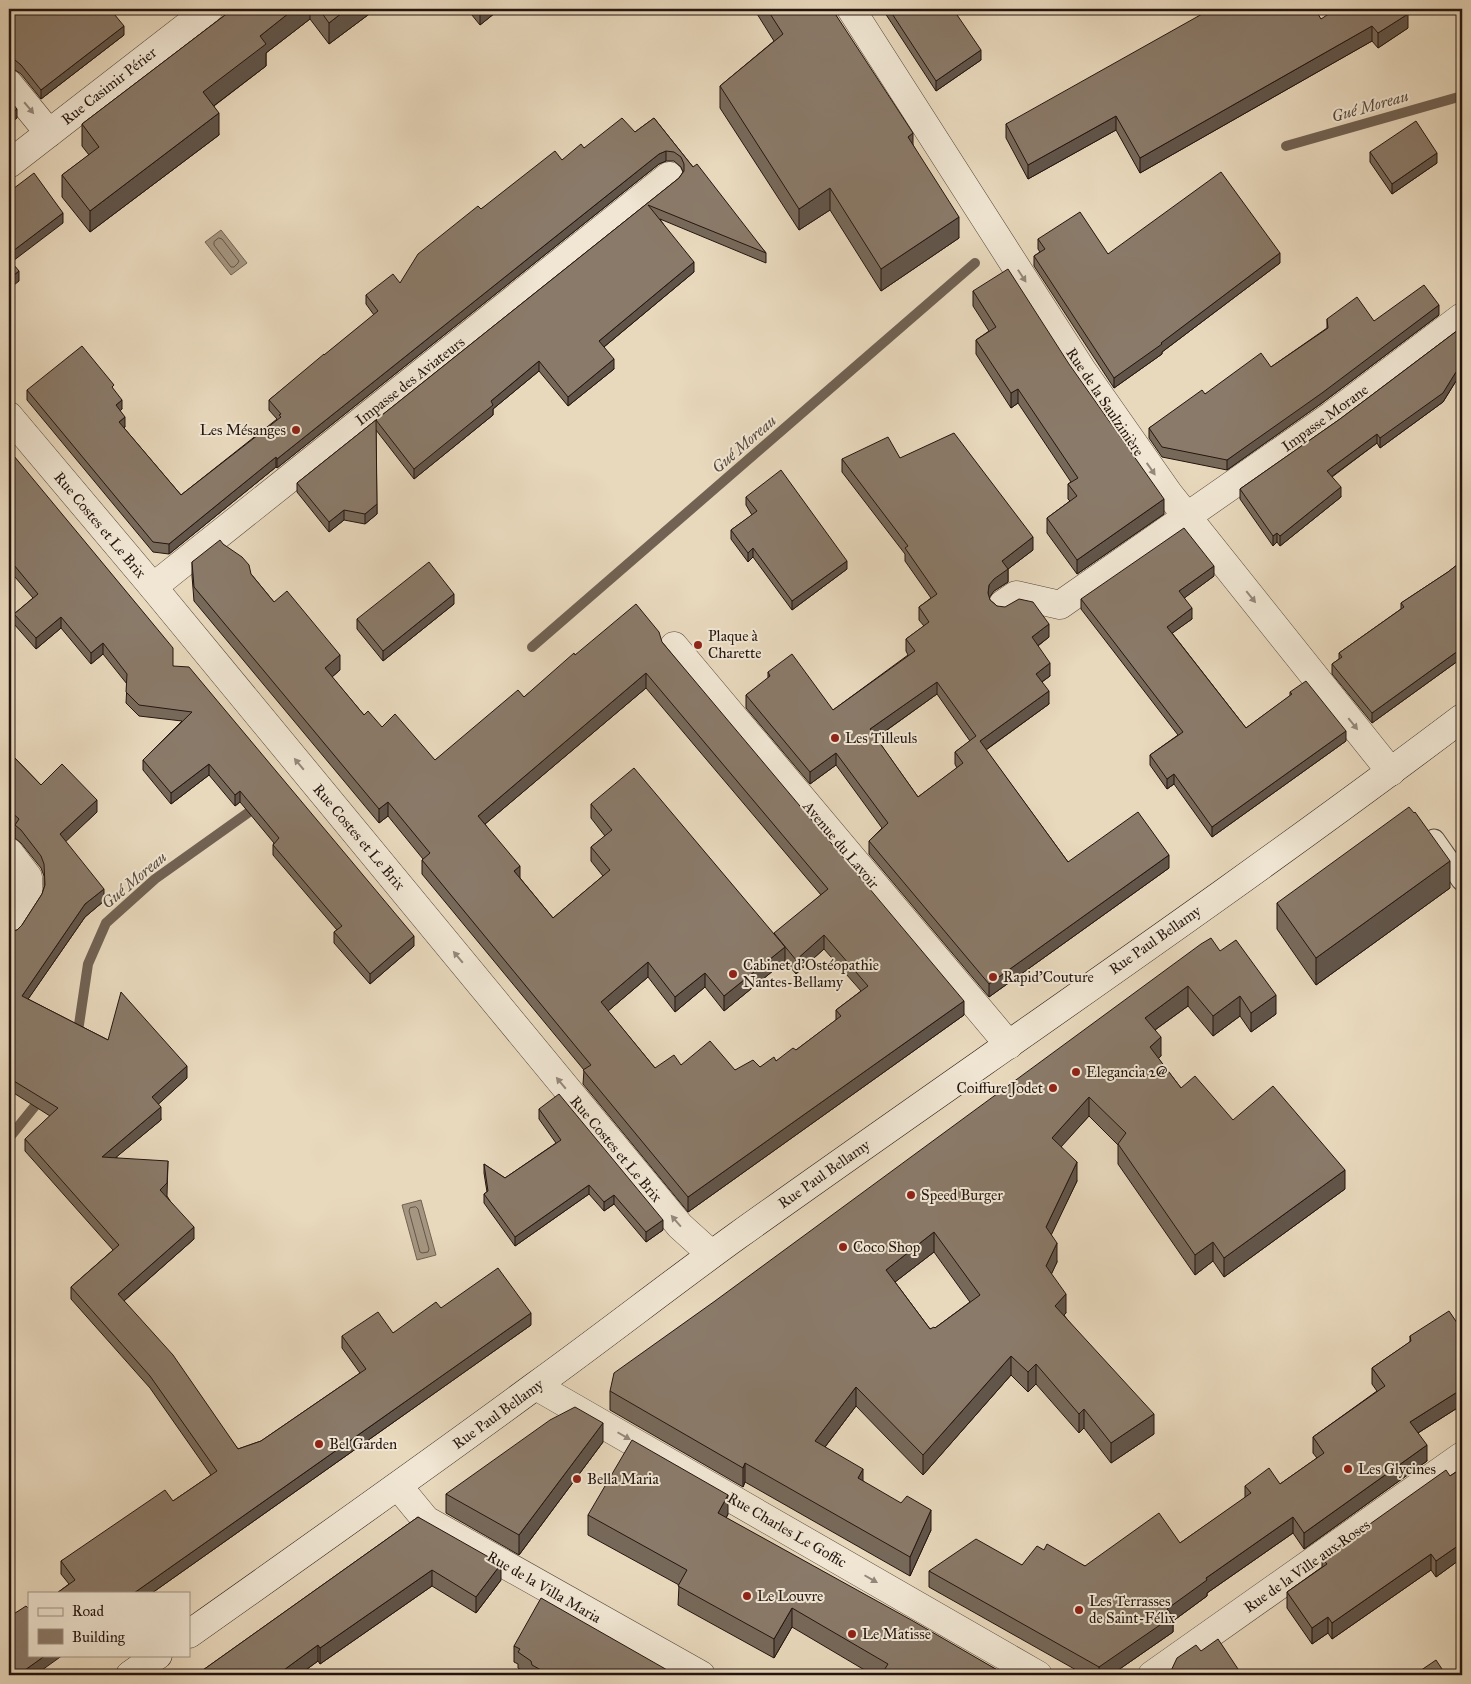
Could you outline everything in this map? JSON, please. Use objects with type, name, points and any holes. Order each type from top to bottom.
[{"type":"street","name":"Rue Casimir Périer","points":[[9,164],[210,9]]},
{"type":"street","name":"Rue de la Saulzinière","points":[[852,9],[1082,370],[1169,494],[1391,772]]},
{"type":"street","points":[[9,84],[49,132]]},
{"type":"street","name":"Impasse des Aviateurs","points":[[153,587],[669,176]]},
{"type":"street","name":"Impasse Morane","points":[[1003,604],[1016,595],[1060,604],[1331,416],[1462,317]]},
{"type":"street","name":"Rue Costes et Le Brix","points":[[9,416],[153,587],[680,1226],[711,1254]]},
{"type":"street","name":"Avenue du Lavoir","points":[[674,646],[1009,1045]]},
{"type":"street","name":"Rue Paul Bellamy","points":[[190,1633],[536,1386],[711,1254],[1009,1045],[1391,772],[1462,718]]},
{"type":"street","points":[[9,852],[28,877],[29,898],[9,929]]},
{"type":"street","name":"Rue Charles Le Goffic","points":[[536,1386],[1038,1675]]},
{"type":"street","name":"Rue de la Ville aux Roses","points":[[1152,1675],[1462,1456]]},
{"type":"street","name":"Rue de la Villa Maria","points":[[398,1486],[426,1520],[700,1675]]},
{"type":"lane","points":[[1420,820],[1462,880]]},
{"type":"water","points":[[221,230],[247,263],[231,275],[205,242]]},
{"type":"water","points":[[421,1200],[436,1255],[417,1260],[402,1205]]},
{"type":"building","points":[[9,9],[110,9],[124,26],[41,90],[21,65],[15,60],[9,59]]},
{"type":"building","points":[[233,9],[294,9],[260,36],[266,44],[203,92],[219,113],[90,211],[62,175],[99,147],[82,124]]},
{"type":"building","points":[[319,9],[347,9],[329,23]]},
{"type":"building","points":[[767,9],[832,9],[913,133],[908,137],[959,217],[881,269],[830,188],[799,209],[720,86],[783,34]]},
{"type":"building","points":[[889,9],[953,9],[981,50],[936,81]]},
{"type":"building","points":[[1211,9],[1315,9],[1321,19],[1336,9],[1404,9],[1408,14],[1378,33],[1372,26],[1140,158],[1116,116],[1028,165],[1006,124]]},
{"type":"building","points":[[9,99],[17,109],[9,115]]},
{"type":"building","points":[[622,118],[635,132],[654,118],[693,167],[697,164],[766,253],[648,205],[694,262],[599,341],[614,359],[568,397],[539,361],[491,401],[493,405],[414,469],[376,420],[377,504],[365,514],[344,510],[329,522],[297,483],[679,178],[684,171],[681,157],[674,152],[666,151],[659,154],[169,544],[153,542],[27,390],[82,346],[114,385],[112,387],[122,400],[116,405],[125,417],[119,422],[181,495],[281,417],[279,415],[281,414],[269,400],[378,311],[366,295],[393,274],[400,283],[418,254],[478,206],[481,209],[555,151],[562,160],[581,144],[584,148]]},
{"type":"building","points":[[1416,121],[1437,153],[1392,184],[1370,152]]},
{"type":"building","points":[[1221,172],[1280,253],[1162,344],[1114,378],[1034,256],[1045,249],[1038,239],[1080,212],[1108,254]]},
{"type":"building","points":[[34,173],[63,213],[9,254],[9,192]]},
{"type":"building","points":[[9,259],[19,271],[9,279]]},
{"type":"building","points":[[1008,269],[1069,364],[1164,499],[1077,560],[1047,518],[1077,496],[1068,484],[1078,478],[1018,389],[1011,393],[976,340],[996,327],[973,291]]},
{"type":"building","points":[[1424,285],[1439,305],[1322,393],[1227,460],[1162,447],[1149,428],[1202,390],[1205,394],[1261,353],[1271,367],[1328,328],[1327,319],[1357,297],[1374,321]]},
{"type":"building","points":[[1462,327],[1462,367],[1456,372],[1443,393],[1380,438],[1377,434],[1327,471],[1341,487],[1280,536],[1277,533],[1273,536],[1240,489],[1340,419]]},
{"type":"building","points":[[954,433],[1033,537],[1002,561],[1008,569],[989,585],[988,593],[990,600],[997,606],[1005,607],[1019,599],[1033,602],[1049,624],[1032,637],[1050,663],[1036,674],[1049,691],[980,741],[1068,862],[1138,812],[1169,855],[989,984],[869,841],[888,823],[836,753],[810,772],[746,695],[770,676],[768,672],[792,654],[833,710],[915,651],[906,639],[929,622],[919,607],[937,594],[905,548],[908,546],[842,459],[888,437],[900,458]],"holes":[[[937,682],[976,736],[955,752],[963,763],[918,797],[870,729]]]},
{"type":"building","points":[[9,450],[173,648],[173,666],[189,667],[414,936],[370,974],[334,932],[342,926],[273,845],[279,838],[240,791],[235,795],[209,764],[171,793],[143,760],[192,712],[139,705],[126,692],[127,674],[103,643],[91,653],[61,617],[36,638],[14,614],[38,594],[9,559]]},
{"type":"building","points":[[781,470],[847,561],[792,601],[753,548],[748,553],[731,530],[757,511],[746,497]]},
{"type":"building","points":[[1184,528],[1214,566],[1179,591],[1192,608],[1167,627],[1246,728],[1292,694],[1290,692],[1306,681],[1346,731],[1212,827],[1174,774],[1167,779],[1150,755],[1183,732],[1081,599]]},
{"type":"building","points":[[220,540],[249,565],[251,574],[274,602],[287,591],[340,655],[325,668],[364,715],[368,711],[382,727],[395,714],[435,760],[518,690],[524,697],[574,653],[575,655],[636,604],[659,632],[662,642],[964,1001],[688,1197],[583,1070],[591,1065],[422,860],[430,853],[388,802],[379,809],[194,587],[192,562]],"holes":[[[646,673],[828,889],[774,933],[796,960],[824,935],[868,986],[836,1010],[841,1016],[796,1050],[793,1048],[776,1061],[774,1057],[760,1067],[753,1060],[735,1070],[710,1041],[681,1065],[674,1055],[655,1068],[601,1002],[648,962],[675,997],[705,973],[724,996],[785,947],[634,768],[591,804],[612,830],[591,847],[610,870],[553,918],[514,871],[520,866],[478,816]]]},
{"type":"building","points":[[1462,561],[1462,648],[1372,713],[1332,664],[1342,657],[1339,653],[1404,607],[1401,603]]},
{"type":"building","points":[[429,562],[454,594],[383,651],[357,619]]},
{"type":"building","points":[[9,752],[41,785],[62,764],[97,800],[60,834],[104,889],[85,904],[22,996],[108,1040],[121,992],[187,1066],[152,1097],[161,1107],[102,1157],[168,1161],[167,1183],[160,1190],[194,1227],[118,1294],[173,1355],[238,1449],[261,1441],[366,1369],[342,1336],[378,1312],[393,1333],[436,1302],[441,1308],[498,1268],[531,1313],[135,1592],[58,1592],[75,1580],[61,1561],[165,1490],[173,1501],[217,1471],[150,1376],[71,1287],[119,1245],[25,1139],[58,1108],[9,1078],[9,932],[17,930],[22,925],[42,894],[45,885],[44,864],[41,856],[15,825],[19,819],[9,810]]},
{"type":"building","points":[[1409,807],[1415,812],[1450,861],[1316,958],[1277,903]]},
{"type":"building","points":[[9,865],[13,870],[13,881],[9,888]]},
{"type":"building","points":[[1211,938],[1220,951],[1236,940],[1276,995],[1251,1013],[1240,996],[1213,1016],[1188,986],[1145,1018],[1161,1037],[1150,1047],[1181,1088],[1195,1076],[1233,1120],[1273,1086],[1345,1170],[1224,1258],[1213,1242],[1195,1255],[1118,1144],[1126,1133],[1089,1097],[1052,1138],[1077,1162],[1046,1227],[1057,1243],[1046,1266],[1066,1294],[1055,1306],[1154,1414],[1111,1443],[1084,1409],[1079,1414],[1036,1364],[1028,1372],[1011,1356],[923,1455],[856,1387],[815,1441],[863,1469],[858,1478],[901,1503],[907,1496],[931,1510],[910,1557],[745,1463],[743,1468],[610,1391],[614,1373]],"holes":[[[934,1232],[980,1295],[935,1328],[930,1329],[886,1270]]]},
{"type":"building","points":[[559,1094],[663,1220],[646,1232],[614,1195],[604,1202],[589,1185],[515,1237],[484,1194],[488,1191],[484,1164],[505,1178],[561,1140],[539,1109]]},
{"type":"building","points":[[1449,1311],[1462,1330],[1462,1389],[1410,1422],[1427,1445],[1304,1533],[1293,1517],[1206,1578],[1207,1580],[1167,1609],[1173,1616],[1099,1667],[929,1571],[976,1539],[1022,1565],[1037,1546],[1044,1550],[1047,1544],[1085,1566],[1159,1513],[1180,1543],[1251,1493],[1245,1486],[1269,1468],[1280,1484],[1324,1453],[1313,1437],[1385,1386],[1372,1368],[1411,1341],[1410,1336]]},
{"type":"building","points":[[575,1407],[603,1423],[519,1535],[446,1494],[550,1420]]},
{"type":"building","points":[[632,1440],[728,1495],[718,1513],[1006,1675],[881,1675],[888,1664],[792,1608],[774,1639],[678,1586],[687,1570],[588,1515]]},
{"type":"building","points":[[1462,1468],[1462,1543],[1436,1561],[1431,1554],[1332,1623],[1328,1617],[1312,1628],[1287,1592],[1327,1564],[1322,1558],[1446,1470],[1450,1476]]},
{"type":"building","points":[[418,1517],[501,1564],[476,1597],[432,1570],[320,1648],[318,1645],[277,1675],[196,1675]]},
{"type":"building","points":[[541,1598],[676,1675],[550,1675],[532,1665],[531,1661],[518,1652],[520,1649],[514,1646]]},
{"type":"building","points":[[26,1606],[28,1608],[28,1656],[45,1656],[18,1675],[9,1675],[9,1617]]},
{"type":"building","points":[[1218,1639],[1242,1675],[1169,1675],[1177,1658],[1196,1645],[1201,1651]]},
{"type":"building","points":[[1436,1660],[1446,1675],[1414,1675]]},
{"type":"waterway","name":"Gué Moreau","points":[[1286,146],[1462,96]]},
{"type":"waterway","name":"Gué Moreau","points":[[532,647],[975,263]]},
{"type":"waterway","name":"Gué Moreau","points":[[77,1038],[88,964],[106,923],[155,879],[259,805]]},
{"type":"waterway","name":"Gué Moreau","points":[[9,1138],[43,1096]]},
{"type":"place","name":"Les Mésanges","points":[[296,430]]},
{"type":"place","name":"Plaque à Charette","points":[[698,645]]},
{"type":"place","name":"Les Tilleuls","points":[[835,738]]},
{"type":"place","name":"Cabinet d'Ostéopathie Nantes-Bellamy","points":[[733,974]]},
{"type":"place","name":"Rapid'Couture","points":[[993,977]]},
{"type":"place","name":"Elegancia 2@","points":[[1076,1072]]},
{"type":"place","name":"Coiffure Jodet","points":[[1053,1088]]},
{"type":"place","name":"Speed Burger","points":[[911,1195]]},
{"type":"place","name":"Coco Shop","points":[[843,1247]]},
{"type":"place","name":"Bel Garden","points":[[319,1444]]},
{"type":"place","name":"Les Glycines","points":[[1348,1469]]},
{"type":"place","name":"Bella Maria","points":[[577,1479]]},
{"type":"place","name":"Le Louvre","points":[[747,1596]]},
{"type":"place","name":"Les Terrasses de Saint-Félix","points":[[1079,1610]]},
{"type":"place","name":"Le Matisse","points":[[852,1634]]}]
